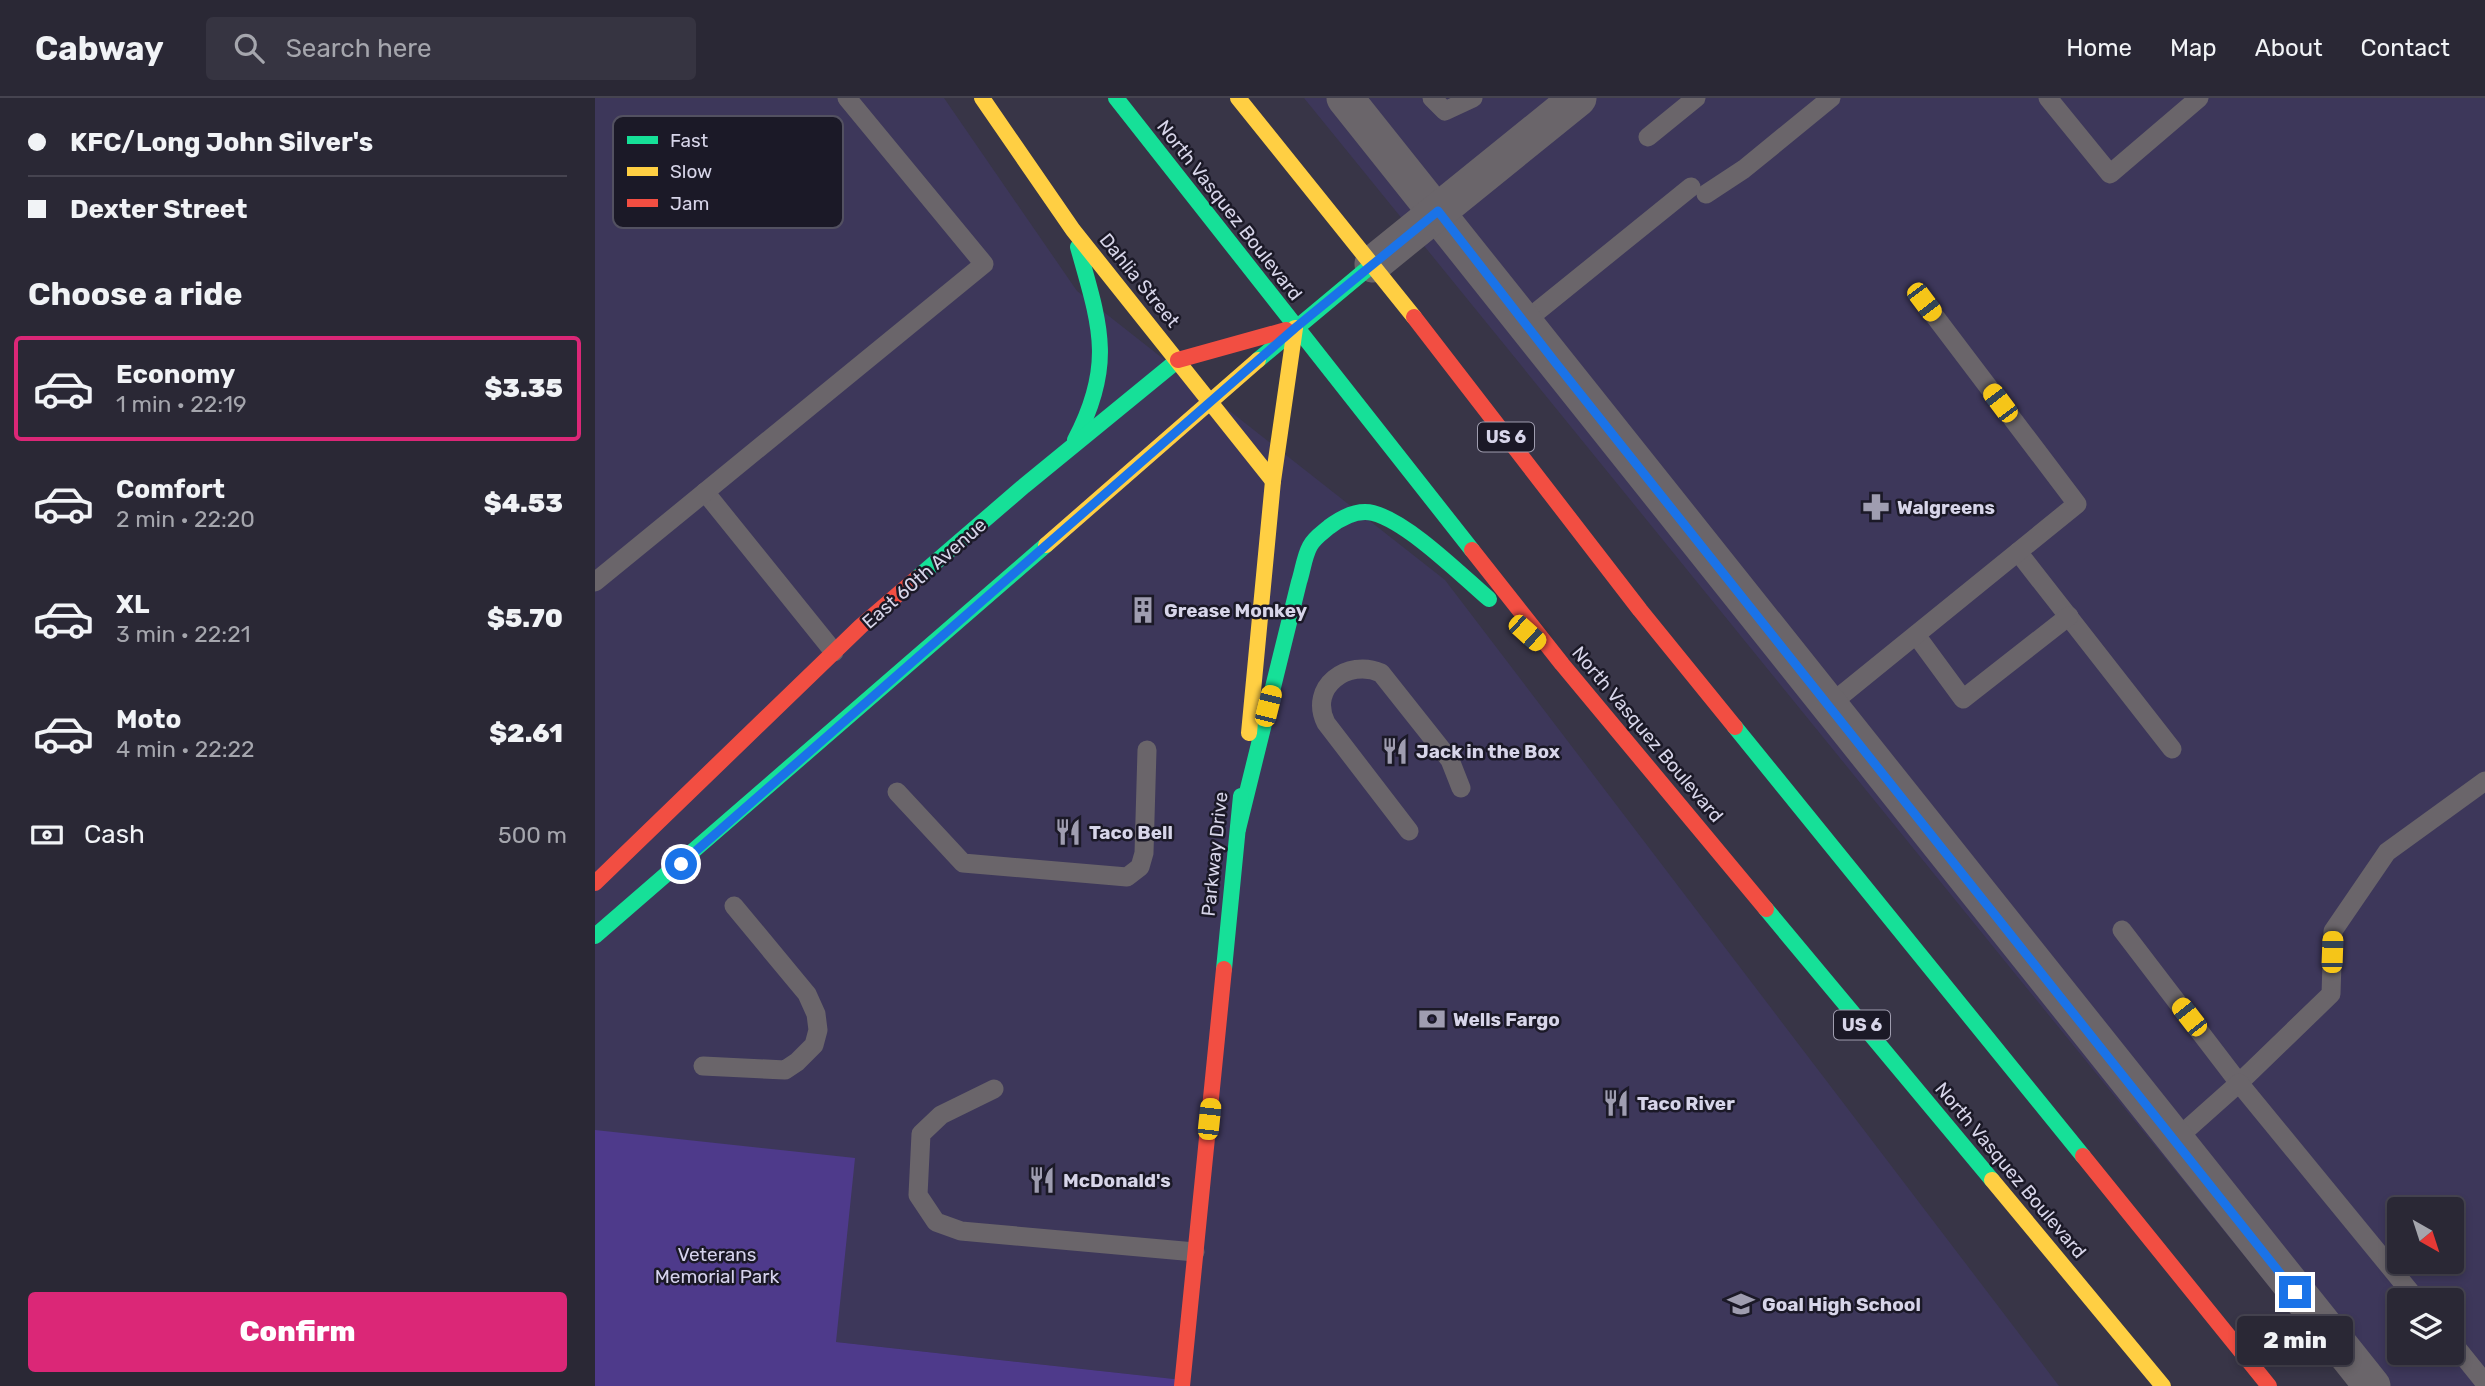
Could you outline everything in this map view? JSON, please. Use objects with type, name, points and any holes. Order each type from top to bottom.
[{"type":"main road","name":"Dahlia Street","points":[[982,98],[1073,230],[1273,481]]},
{"type":"main road","name":"North Vasquez Boulevard","points":[[1116,98],[1562,664],[2163,1386]]},
{"type":"main road","name":"US 6","points":[[1238,98],[1373,264],[1648,620],[2269,1386]]},
{"type":"main road","points":[[1068,451],[1096,396],[1102,362],[1102,340],[1097,316],[1073,230]]},
{"type":"main road","name":"East 60th Avenue","points":[[598,928],[1295,328],[1373,264]]},
{"type":"main road","name":"East 60th Avenue","points":[[595,883],[881,609],[1178,360],[1295,328]]},
{"type":"main road","name":"Parkway Drive","points":[[1182,1386],[1273,481],[1295,328]]},
{"type":"main road","points":[[1238,829],[1299,582],[1311,545],[1334,522],[1364,512],[1375,513],[1389,520],[1457,571],[1562,664]]},
{"type":"street","points":[[1345,98],[1438,211],[2372,1386]]},
{"type":"street","name":"East 60th Avenue","points":[[1373,264],[1578,98]]},
{"type":"lane","points":[[595,582],[984,264],[847,98]]},
{"type":"lane","points":[[1431,98],[1445,111],[1473,98]]},
{"type":"lane","points":[[1648,137],[1696,98]]},
{"type":"lane","points":[[1524,322],[1699,191],[1744,169],[1832,98]]},
{"type":"lane","points":[[2048,98],[2111,174],[2199,98]]},
{"type":"lane","points":[[1828,705],[2077,504],[1924,302]]},
{"type":"lane","points":[[705,492],[834,652]]},
{"type":"lane","points":[[2018,552],[2172,748]]},
{"type":"lane","points":[[1916,635],[1963,699],[2069,616]]},
{"type":"lane","points":[[1409,831],[1326,723],[1322,715],[1321,701],[1330,681],[1340,674],[1360,668],[1370,668],[1381,673],[1450,760],[1461,788]]},
{"type":"lane","points":[[897,793],[963,863],[1127,877],[1140,867],[1145,853],[1147,750]]},
{"type":"lane","points":[[2175,1140],[2239,1083],[2331,994],[2333,931],[2387,852],[2485,781]]},
{"type":"lane","points":[[703,1066],[785,1070],[814,1045],[818,1030],[816,1014],[807,994],[734,906]]},
{"type":"lane","points":[[2122,930],[2239,1083],[2407,1288]]},
{"type":"lane","points":[[994,1089],[941,1115],[921,1134],[918,1195],[936,1222],[961,1231],[1195,1252]]},
{"type":"lane","points":[[2464,1357],[2485,1383]]},
{"type":"shaded area","points":[[595,98],[944,98],[1077,291],[1445,580],[2059,1386],[1182,1386],[1182,1380],[836,1342],[595,1130]]},
{"type":"shaded area","points":[[1304,98],[2485,98],[2485,1386],[2350,1386]]},
{"type":"green space","name":"Veterans Memorial Park","points":[[595,1130],[855,1158],[836,1342],[1183,1380],[1182,1386],[595,1386]]},
{"type":"traffic: fast","points":[[1116,98],[1472,550]]},
{"type":"traffic: fast","points":[[1075,440],[1088,413],[1095,389],[1100,344],[1092,299],[1078,247]]},
{"type":"traffic: fast","points":[[1258,360],[1373,264]]},
{"type":"traffic: fast","points":[[917,578],[1178,360]]},
{"type":"traffic: fast","points":[[1238,829],[1305,559],[1318,536],[1349,515],[1367,512],[1387,518],[1418,538],[1489,599]]},
{"type":"traffic: fast","points":[[595,936],[1046,545]]},
{"type":"traffic: fast","points":[[1735,727],[2083,1156]]},
{"type":"traffic: fast","points":[[1224,969],[1241,796]]},
{"type":"traffic: fast","points":[[1766,909],[1992,1180]]},
{"type":"traffic: slow","points":[[982,98],[1073,230],[1273,481]]},
{"type":"traffic: slow","points":[[1238,98],[1414,317]]},
{"type":"traffic: slow","points":[[1249,733],[1273,481],[1295,328]]},
{"type":"traffic: slow","points":[[1046,545],[1258,360]]},
{"type":"traffic: slow","points":[[1992,1180],[2163,1386]]},
{"type":"traffic: jam","points":[[1414,317],[1640,610],[1735,727]]},
{"type":"traffic: jam","points":[[1178,360],[1286,330]]},
{"type":"traffic: jam","points":[[1472,550],[1562,664],[1766,909]]},
{"type":"traffic: jam","points":[[595,883],[861,626],[917,578]]},
{"type":"traffic: jam","points":[[1182,1386],[1224,969]]},
{"type":"traffic: jam","points":[[2083,1156],[2269,1386]]},
{"type":"place","name":"Walgreens","points":[[1876,507]]},
{"type":"place","name":"Grease Monkey","points":[[1143,610]]},
{"type":"place","name":"Jack in the Box","points":[[1395,751]]},
{"type":"place","name":"Taco Bell","points":[[1068,832]]},
{"type":"place","name":"Wells Fargo","points":[[1432,1019]]},
{"type":"place","name":"Taco River","points":[[1616,1103]]},
{"type":"place","name":"McDonald's","points":[[1042,1180]]},
{"type":"place","name":"Goal High School","points":[[1741,1304]]},
{"type":"route","points":[[681,864],[1295,328],[1438,211],[1555,362],[2295,1292]]}]
